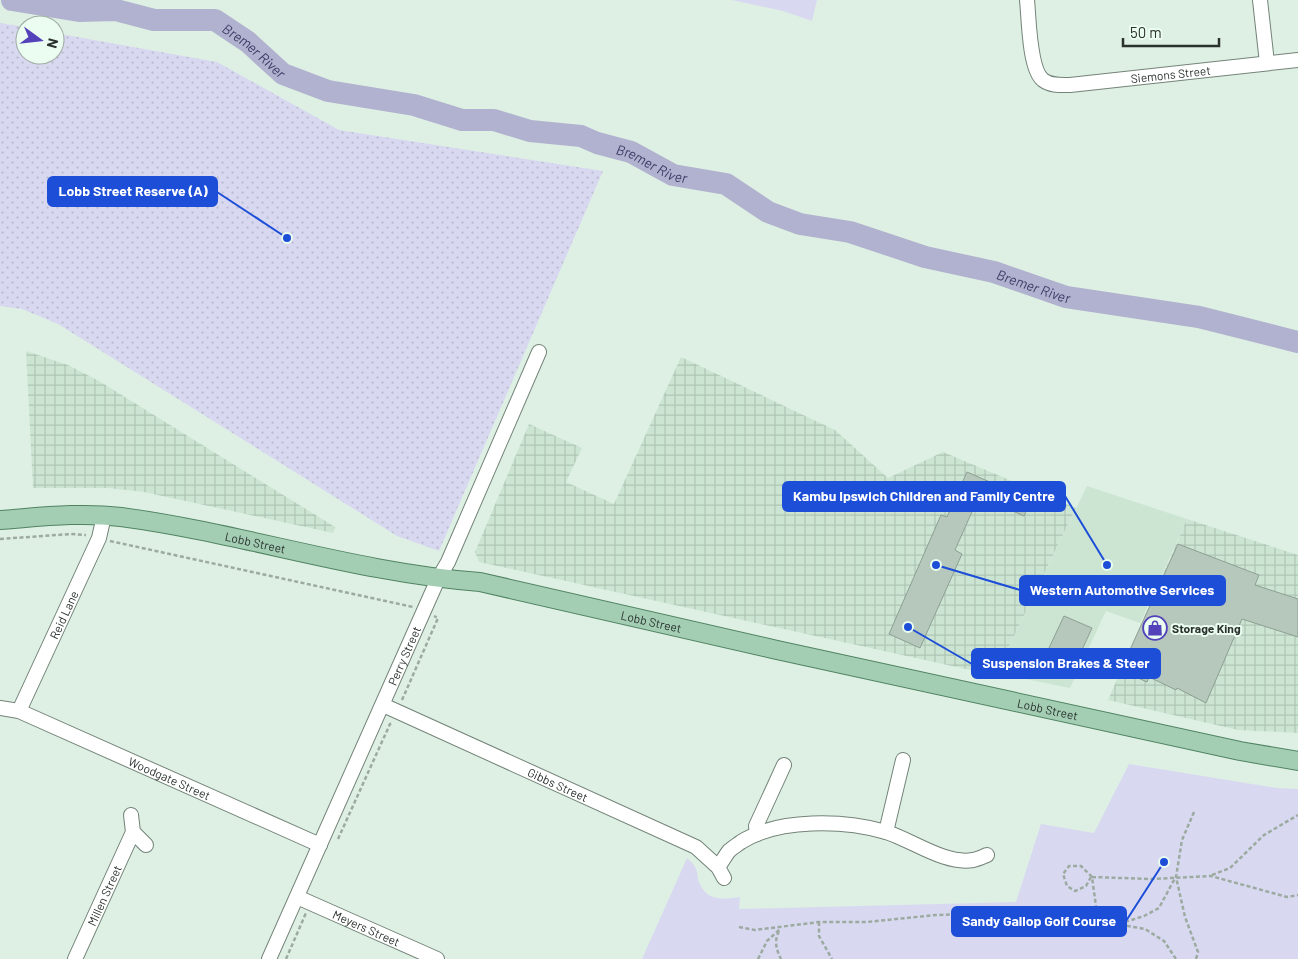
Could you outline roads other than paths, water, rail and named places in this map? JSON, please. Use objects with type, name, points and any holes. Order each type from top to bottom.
[{"type":"main road","name":"Lobb Street","points":[[0,520],[70,515],[104,516],[165,524],[378,569],[438,579],[480,582],[786,652],[1298,762]]},
{"type":"street","name":"Siemons Street","points":[[1027,0],[1036,70],[1044,82],[1052,85],[1070,85],[1298,60]]},
{"type":"street","points":[[1260,0],[1267,64]]},
{"type":"street","name":"Perry Street","points":[[269,959],[438,579],[448,562],[539,352]]},
{"type":"street","name":"Reid Lane","points":[[19,711],[99,538],[104,516]]},
{"type":"street","name":"Gibbs Street","points":[[383,705],[696,847],[721,872],[730,850],[757,834]]},
{"type":"street","name":"Woodgate Street","points":[[0,708],[19,711],[320,845]]},
{"type":"street","points":[[886,832],[903,760]]},
{"type":"street","points":[[784,765],[756,826],[757,834],[797,825],[820,823],[846,824],[886,832],[951,858],[972,860],[987,855]]},
{"type":"street","points":[[131,815],[133,832],[146,845]]},
{"type":"street","name":"Millen Street","points":[[75,959],[133,832]]},
{"type":"street","name":"Meyers Street","points":[[297,897],[437,959]]},
{"type":"waterway","name":"Bremer River","points":[[12,0],[79,11],[116,10],[154,20],[215,20],[248,42],[283,74],[328,91],[414,105],[462,120],[494,120],[530,131],[581,136],[597,143],[631,152],[673,175],[726,184],[768,212],[800,224],[850,232],[925,257],[994,272],[1066,297],[1199,317],[1298,342]]},
{"type":"place","name":"Lobb Street Reserve (A)","points":[[287,238]]},
{"type":"place","name":"Western Automotive Services","points":[[936,565]]},
{"type":"place","name":"Kambu Ipswich Children and Family Centre","points":[[1107,565]]},
{"type":"place","name":"Suspension Brakes & Steer","points":[[908,627]]},
{"type":"place","name":"Storage King","points":[[1155,628]]},
{"type":"place","name":"Sandy Gallop Golf Course","points":[[1164,862]]}]
